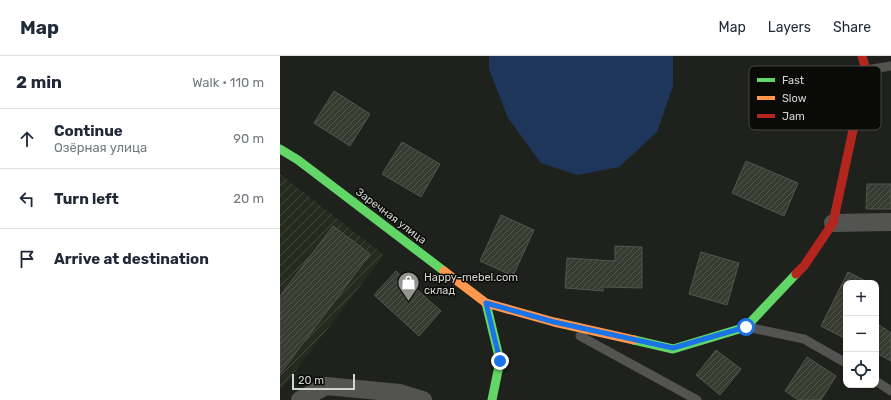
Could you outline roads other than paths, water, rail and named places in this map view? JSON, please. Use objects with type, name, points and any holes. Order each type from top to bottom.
[{"type":"street","points":[[862,56],[865,66]]},
{"type":"street","points":[[492,400],[500,361],[486,303],[554,322],[673,348],[746,327],[804,266],[833,223],[853,130]]},
{"type":"street","name":"Заречная улица","points":[[281,152],[486,303]]},
{"type":"street","points":[[833,223],[891,222]]},
{"type":"street","points":[[300,400],[326,386],[400,393],[423,400]]},
{"type":"lane","points":[[881,68],[891,66]]},
{"type":"lane","points":[[554,322],[697,400]]},
{"type":"lane","points":[[746,327],[804,339],[843,361]]},
{"type":"lane","points":[[879,383],[891,391]]},
{"type":"water","points":[[489,56],[673,56],[673,86],[657,132],[619,167],[577,175],[541,163],[508,118],[489,69]]},
{"type":"place","name":"Happy-mebel.com склад","points":[[408,302]]}]
